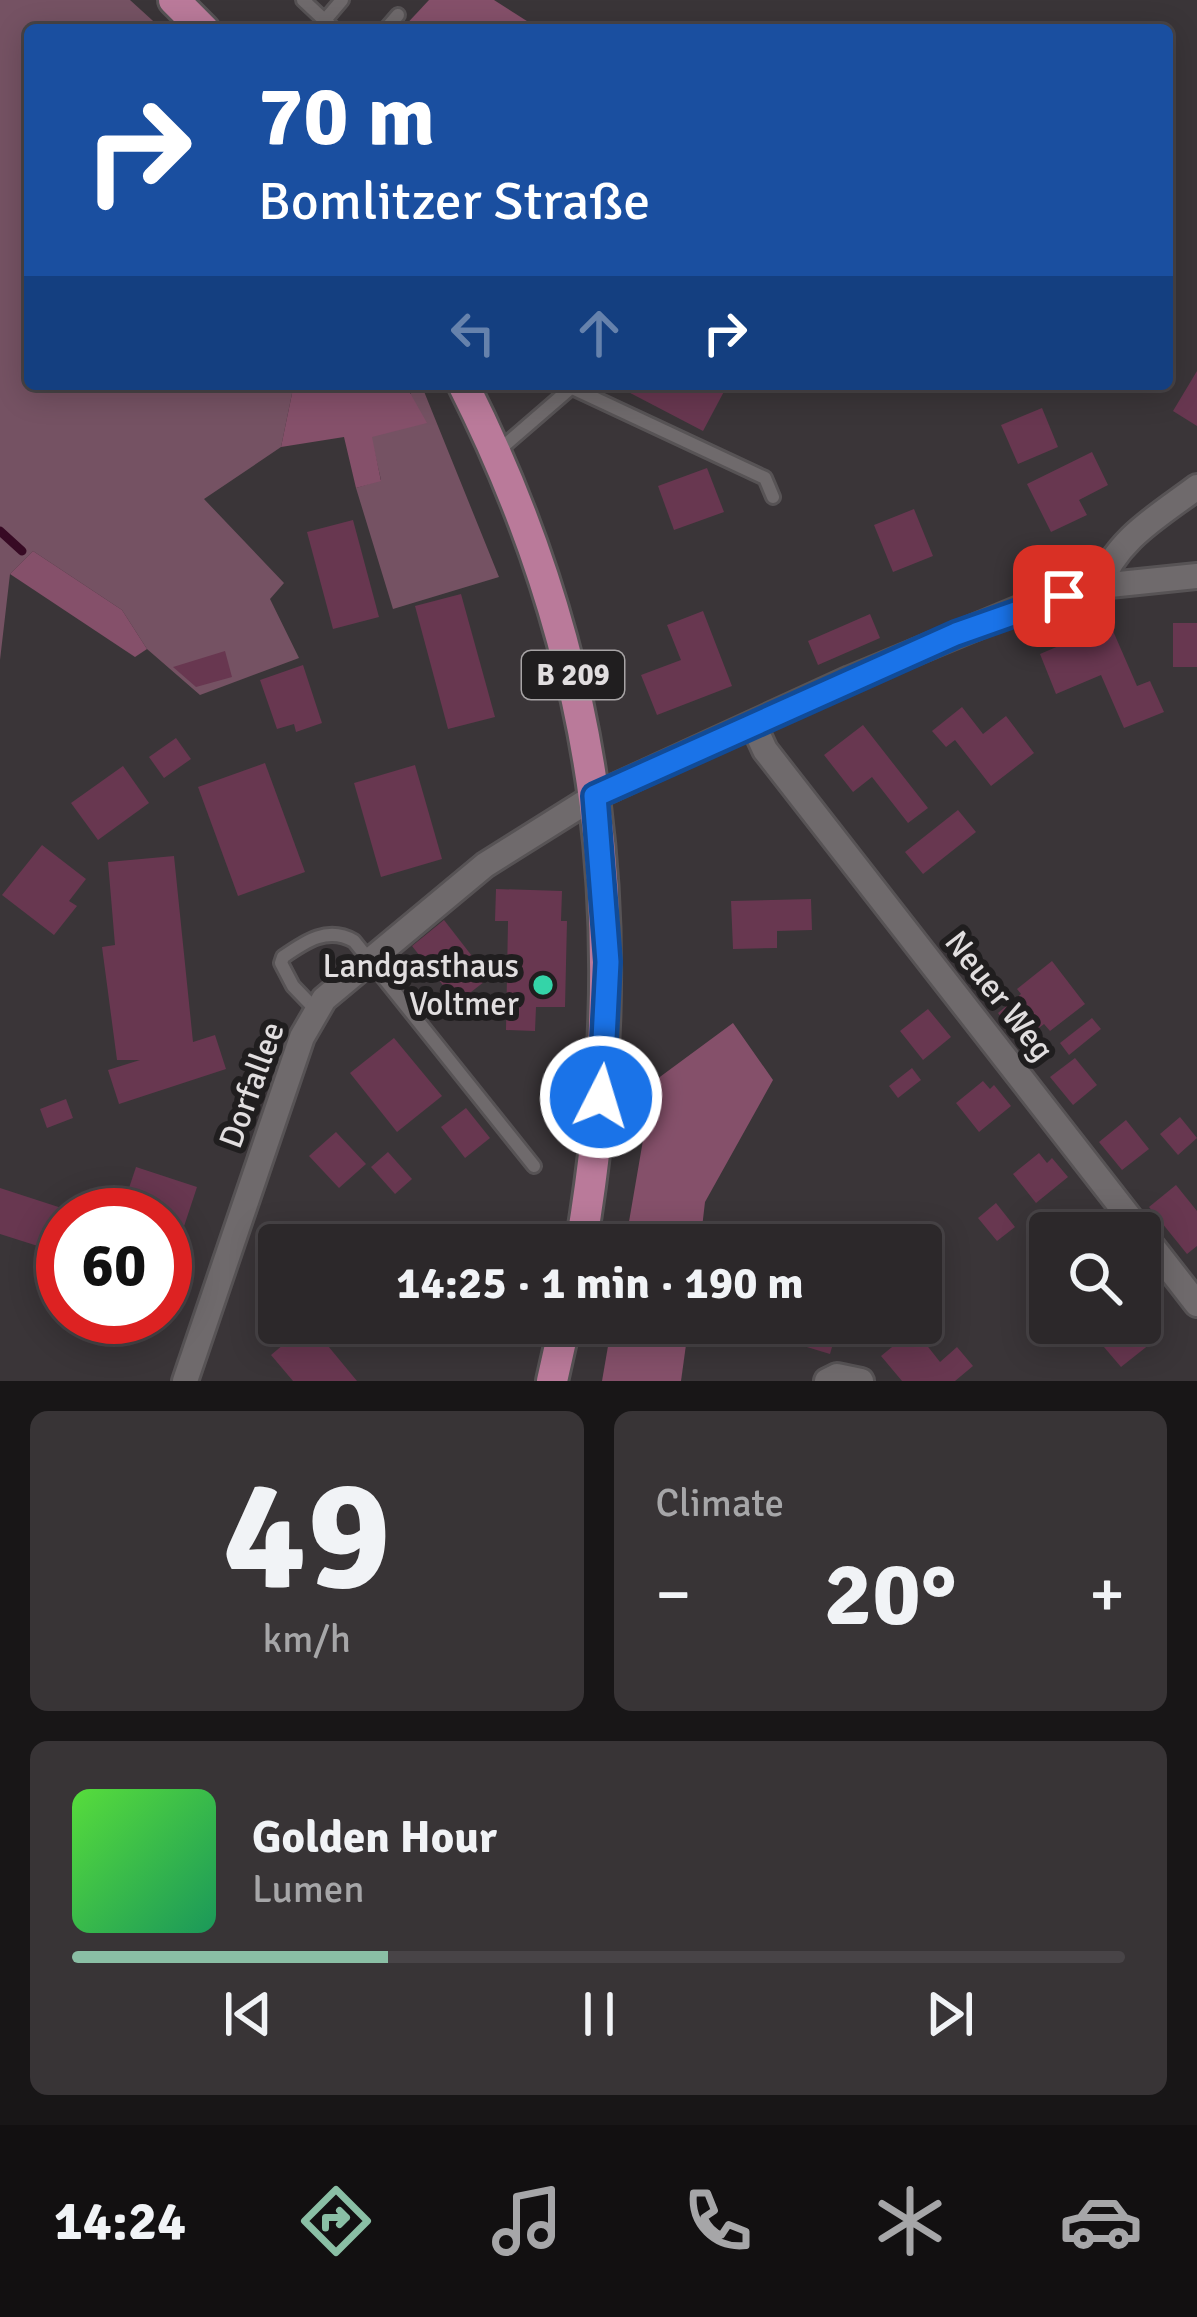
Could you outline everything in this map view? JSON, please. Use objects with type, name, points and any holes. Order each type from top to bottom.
[{"type":"main road","points":[[174,0],[198,24]]},
{"type":"main road","name":"B 209","points":[[466,390],[540,556],[562,629],[595,796],[608,962],[597,1144],[584,1224]]},
{"type":"main road","points":[[552,1381],[560,1344]]},
{"type":"street","points":[[1100,586],[1106,568],[1128,539],[1197,487]]},
{"type":"street","name":"Dorfallee","points":[[185,1381],[302,1037],[316,1011],[324,999],[485,865],[595,796],[956,634],[1029,605],[1100,586],[1197,575]]},
{"type":"street","name":"Neuer Weg","points":[[754,726],[765,750],[1197,1304]]},
{"type":"street","points":[[827,1381],[837,1376],[862,1381]]},
{"type":"lane","points":[[303,0],[329,24]]},
{"type":"lane","points":[[390,24],[398,15]]},
{"type":"lane","points":[[497,452],[564,390]]},
{"type":"lane","points":[[577,390],[765,478],[772,497]]},
{"type":"lane","points":[[316,1011],[293,986],[283,957],[330,933],[354,941],[534,1166]]},
{"type":"shaded area","points":[[0,0],[130,0],[156,24],[24,24],[24,390],[293,390],[281,447],[204,499],[284,583],[270,599],[299,658],[200,695],[147,649],[122,610],[33,551],[10,574],[0,660]]},
{"type":"shaded area","points":[[429,0],[494,0],[532,24],[407,24]]},
{"type":"shaded area","points":[[293,390],[408,390],[427,423],[372,437],[381,481],[356,488],[344,437],[281,447]]},
{"type":"shaded area","points":[[423,390],[499,577],[393,609],[356,488],[381,480],[371,437],[413,391]]},
{"type":"shaded area","points":[[33,551],[122,610],[147,649],[135,657],[10,574]]},
{"type":"shaded area","points":[[733,1023],[773,1080],[705,1202],[702,1224],[629,1224],[653,1082]]},
{"type":"shaded area","points":[[608,1344],[686,1344],[681,1381],[602,1381]]},
{"type":"building","points":[[1197,371],[1197,426],[1173,411]]},
{"type":"building","points":[[624,390],[725,390],[703,431]]},
{"type":"building","points":[[1042,408],[1058,447],[1018,464],[1001,425]]},
{"type":"building","points":[[1092,452],[1108,485],[1079,500],[1087,515],[1051,532],[1027,484]]},
{"type":"building","points":[[707,468],[724,512],[674,530],[658,486]]},
{"type":"building","points":[[914,509],[933,556],[893,572],[874,525]]},
{"type":"building","points":[[353,520],[379,617],[333,629],[307,532]]},
{"type":"building","points":[[461,594],[495,717],[448,729],[415,606]]},
{"type":"building","points":[[703,611],[732,686],[657,715],[641,675],[681,660],[667,625]]},
{"type":"building","points":[[870,614],[880,638],[818,665],[808,641]]},
{"type":"building","points":[[1173,623],[1197,623],[1197,667],[1173,667]]},
{"type":"building","points":[[1110,624],[1137,686],[1150,681],[1164,712],[1124,728],[1101,675],[1056,694],[1040,654]]},
{"type":"building","points":[[225,651],[232,677],[196,687],[173,667]]},
{"type":"building","points":[[303,665],[322,723],[296,732],[294,724],[277,729],[260,680]]},
{"type":"building","points":[[962,707],[983,734],[1006,716],[1034,753],[991,786],[955,740],[946,747],[932,731]]},
{"type":"building","points":[[863,725],[928,808],[908,823],[872,777],[853,792],[824,755]]},
{"type":"building","points":[[176,738],[191,759],[164,778],[149,757]]},
{"type":"building","points":[[265,763],[305,872],[238,896],[198,787]]},
{"type":"building","points":[[415,765],[442,859],[381,877],[354,783]]},
{"type":"building","points":[[123,766],[149,803],[98,840],[71,803]]},
{"type":"building","points":[[958,810],[976,832],[923,874],[905,852]]},
{"type":"building","points":[[42,845],[86,879],[69,901],[77,906],[54,935],[2,895]]},
{"type":"building","points":[[174,856],[193,1042],[215,1035],[226,1069],[119,1104],[108,1070],[140,1060],[117,1060],[102,947],[115,945],[108,862]]},
{"type":"building","points":[[496,889],[562,891],[561,921],[567,921],[565,1007],[536,1007],[535,1031],[506,1030],[508,921],[495,921]]},
{"type":"building","points":[[811,899],[812,930],[777,931],[777,948],[733,949],[731,901]]},
{"type":"building","points":[[444,920],[489,978],[457,1003],[412,946]]},
{"type":"building","points":[[1052,961],[1085,1004],[1050,1031],[1044,1024],[1021,1042],[998,1013],[1021,994],[1017,989]]},
{"type":"building","points":[[928,1009],[951,1037],[923,1060],[900,1031]]},
{"type":"building","points":[[1092,1018],[1101,1029],[1069,1055],[1060,1043]]},
{"type":"building","points":[[394,1038],[442,1096],[397,1132],[350,1073]]},
{"type":"building","points":[[1075,1058],[1097,1085],[1073,1105],[1050,1077]]},
{"type":"building","points":[[912,1068],[921,1080],[898,1098],[889,1086]]},
{"type":"building","points":[[983,1081],[990,1089],[994,1085],[1011,1106],[979,1132],[956,1103]]},
{"type":"building","points":[[66,1099],[73,1118],[47,1128],[40,1109]]},
{"type":"building","points":[[466,1108],[490,1138],[465,1158],[441,1127]]},
{"type":"building","points":[[1180,1117],[1197,1138],[1178,1155],[1160,1134]]},
{"type":"building","points":[[1126,1120],[1149,1149],[1122,1170],[1099,1142]]},
{"type":"building","points":[[336,1132],[366,1164],[339,1188],[309,1156]]},
{"type":"building","points":[[388,1152],[412,1179],[395,1194],[371,1167]]},
{"type":"building","points":[[1039,1153],[1047,1163],[1052,1158],[1068,1177],[1036,1203],[1013,1174]]},
{"type":"building","points":[[136,1167],[197,1187],[192,1202],[192,1188],[129,1188]]},
{"type":"building","points":[[1176,1185],[1197,1211],[1197,1246],[1187,1254],[1161,1222],[1161,1212],[1149,1207]]},
{"type":"building","points":[[0,1188],[36,1200],[36,1245],[0,1234]]},
{"type":"building","points":[[996,1203],[1015,1227],[997,1241],[978,1218]]},
{"type":"building","points":[[284,1344],[326,1344],[357,1381],[293,1381],[271,1355]]},
{"type":"building","points":[[797,1344],[833,1344],[830,1354]]},
{"type":"building","points":[[896,1344],[926,1344],[940,1362],[957,1347],[973,1366],[955,1381],[902,1381],[881,1356]]},
{"type":"building","points":[[1101,1344],[1150,1344],[1121,1367]]},
{"type":"waterway","points":[[0,531],[22,551]]},
{"type":"place","name":"Landgasthaus Voltmer","points":[[543,985]]},
{"type":"route","points":[[601,1097],[608,962],[595,796],[850,679],[1029,605],[1064,596]]}]
